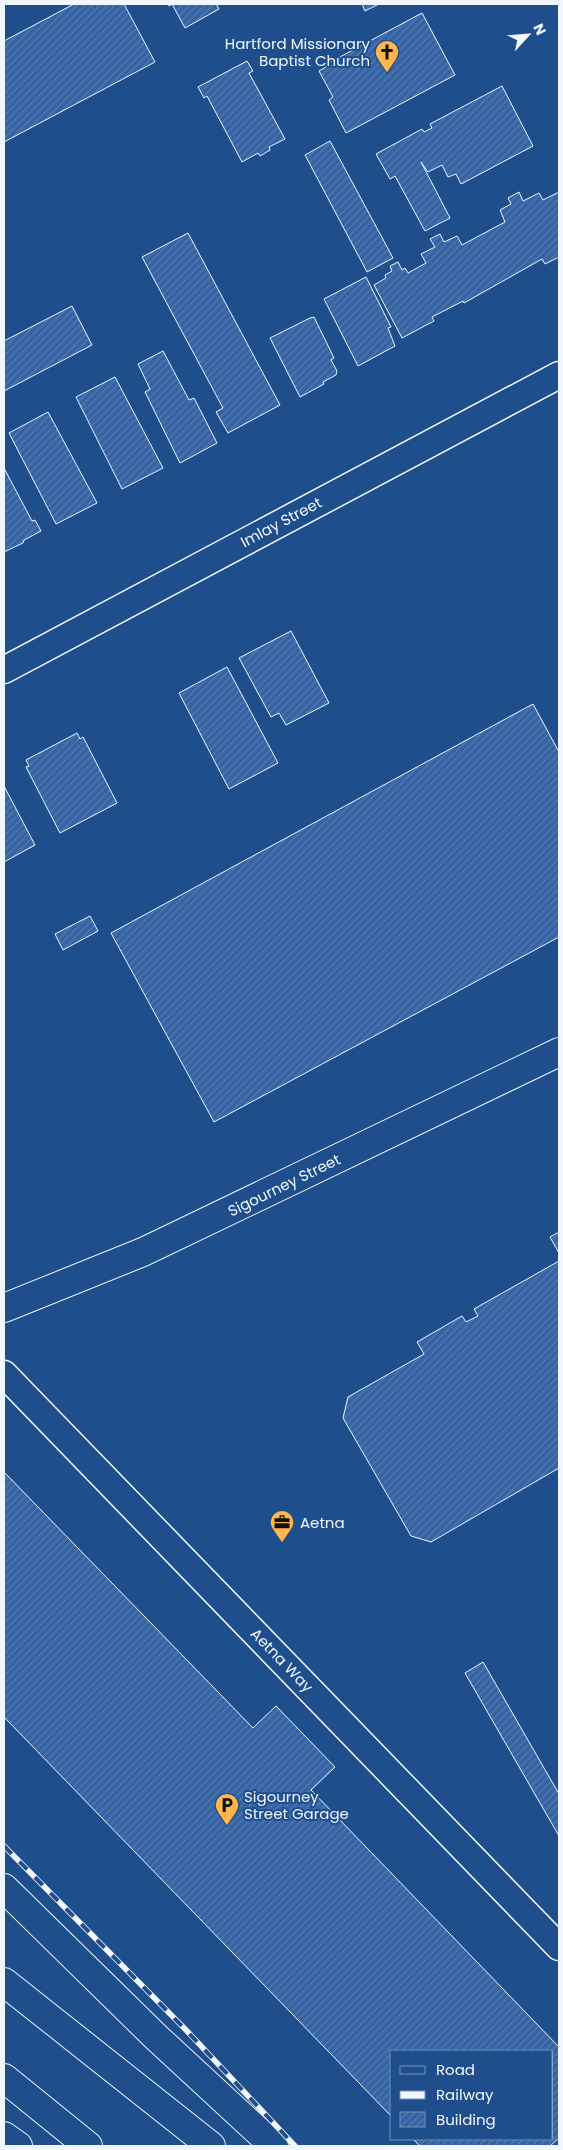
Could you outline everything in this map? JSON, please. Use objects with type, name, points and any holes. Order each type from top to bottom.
[{"type":"main road","name":"Sigourney Street","points":[[4,1308],[143,1252],[559,1052]]},
{"type":"main road","points":[[4,1888],[156,2037],[274,2146]]},
{"type":"main road","points":[[4,1982],[211,2146]]},
{"type":"main road","points":[[4,2078],[88,2146]]},
{"type":"main road","points":[[4,2136],[18,2146]]},
{"type":"street","name":"Imlay Street","points":[[4,670],[559,375]]},
{"type":"street","name":"Aetna Way","points":[[4,1374],[559,1947]]},
{"type":"building","points":[[74,4],[124,4],[155,62],[4,142],[4,41]]},
{"type":"building","points":[[172,4],[216,4],[219,9],[185,28]]},
{"type":"building","points":[[362,4],[379,4],[365,11]]},
{"type":"building","name":"Hartford Missionary Baptist Church","points":[[422,13],[455,75],[346,133],[329,100],[333,97],[319,71],[326,67],[325,65]]},
{"type":"building","points":[[247,61],[253,71],[249,73],[285,139],[269,147],[270,150],[260,156],[258,153],[242,162],[207,96],[204,98],[198,87]]},
{"type":"building","points":[[502,86],[533,146],[461,184],[456,174],[448,177],[442,165],[428,172],[421,162],[450,218],[425,231],[395,176],[390,179],[376,154],[422,129],[424,132],[432,128],[430,124]]},
{"type":"building","points":[[330,141],[393,258],[367,272],[305,155]]},
{"type":"building","points":[[519,192],[523,201],[539,193],[543,200],[559,192],[559,257],[545,264],[542,259],[464,303],[463,301],[432,317],[434,321],[402,338],[374,285],[386,278],[385,275],[392,271],[390,266],[398,262],[402,270],[405,268],[408,273],[426,263],[421,254],[435,247],[430,239],[440,234],[444,242],[457,236],[462,245],[505,222],[500,210],[511,204],[508,198]]},
{"type":"building","points":[[188,233],[280,405],[228,433],[216,412],[223,408],[142,257]]},
{"type":"building","points":[[366,277],[391,327],[388,328],[395,346],[358,366],[324,299]]},
{"type":"building","points":[[72,306],[92,345],[4,391],[4,341]]},
{"type":"building","points":[[314,317],[334,358],[331,360],[337,371],[336,375],[323,382],[324,384],[300,397],[270,338]]},
{"type":"building","points":[[163,351],[189,400],[194,398],[217,443],[180,463],[145,392],[150,389],[138,364]]},
{"type":"building","points":[[115,377],[163,468],[122,489],[76,397]]},
{"type":"building","points":[[48,412],[97,503],[56,524],[9,433]]},
{"type":"building","points":[[4,468],[32,521],[35,520],[41,531],[24,540],[23,543],[4,552]]},
{"type":"building","points":[[291,631],[329,703],[286,725],[279,713],[271,717],[239,658]]},
{"type":"building","points":[[227,667],[278,763],[229,789],[179,693]]},
{"type":"building","points":[[533,704],[559,752],[559,937],[214,1122],[111,933]]},
{"type":"building","points":[[77,733],[80,739],[83,737],[117,803],[60,833],[26,767],[29,766],[26,760]]},
{"type":"building","points":[[4,786],[35,845],[4,862]]},
{"type":"building","points":[[90,916],[98,931],[63,950],[55,934]]},
{"type":"building","points":[[559,1232],[559,1253],[550,1237]]},
{"type":"building","points":[[559,1261],[559,1468],[431,1542],[411,1536],[343,1418],[348,1397],[424,1354],[417,1342],[462,1316],[466,1322],[478,1316],[474,1309]]},
{"type":"building","name":"Sigourney Street Garage","points":[[4,1472],[253,1728],[276,1706],[335,1767],[311,1790],[559,2047],[559,2138],[550,2146],[420,2146],[414,2140],[553,2140],[553,2050],[390,2050],[390,2115],[4,1717]]},
{"type":"building","points":[[483,1662],[559,1794],[559,1836],[465,1673]]},
{"type":"railway","points":[[4,1846],[187,2031],[295,2146]]},
{"type":"place","name":"Hartford Missionary Baptist Church","points":[[387,73]]},
{"type":"place","name":"Aetna","points":[[282,1543]]},
{"type":"place","name":"Sigourney Street Garage","points":[[227,1826]]}]
